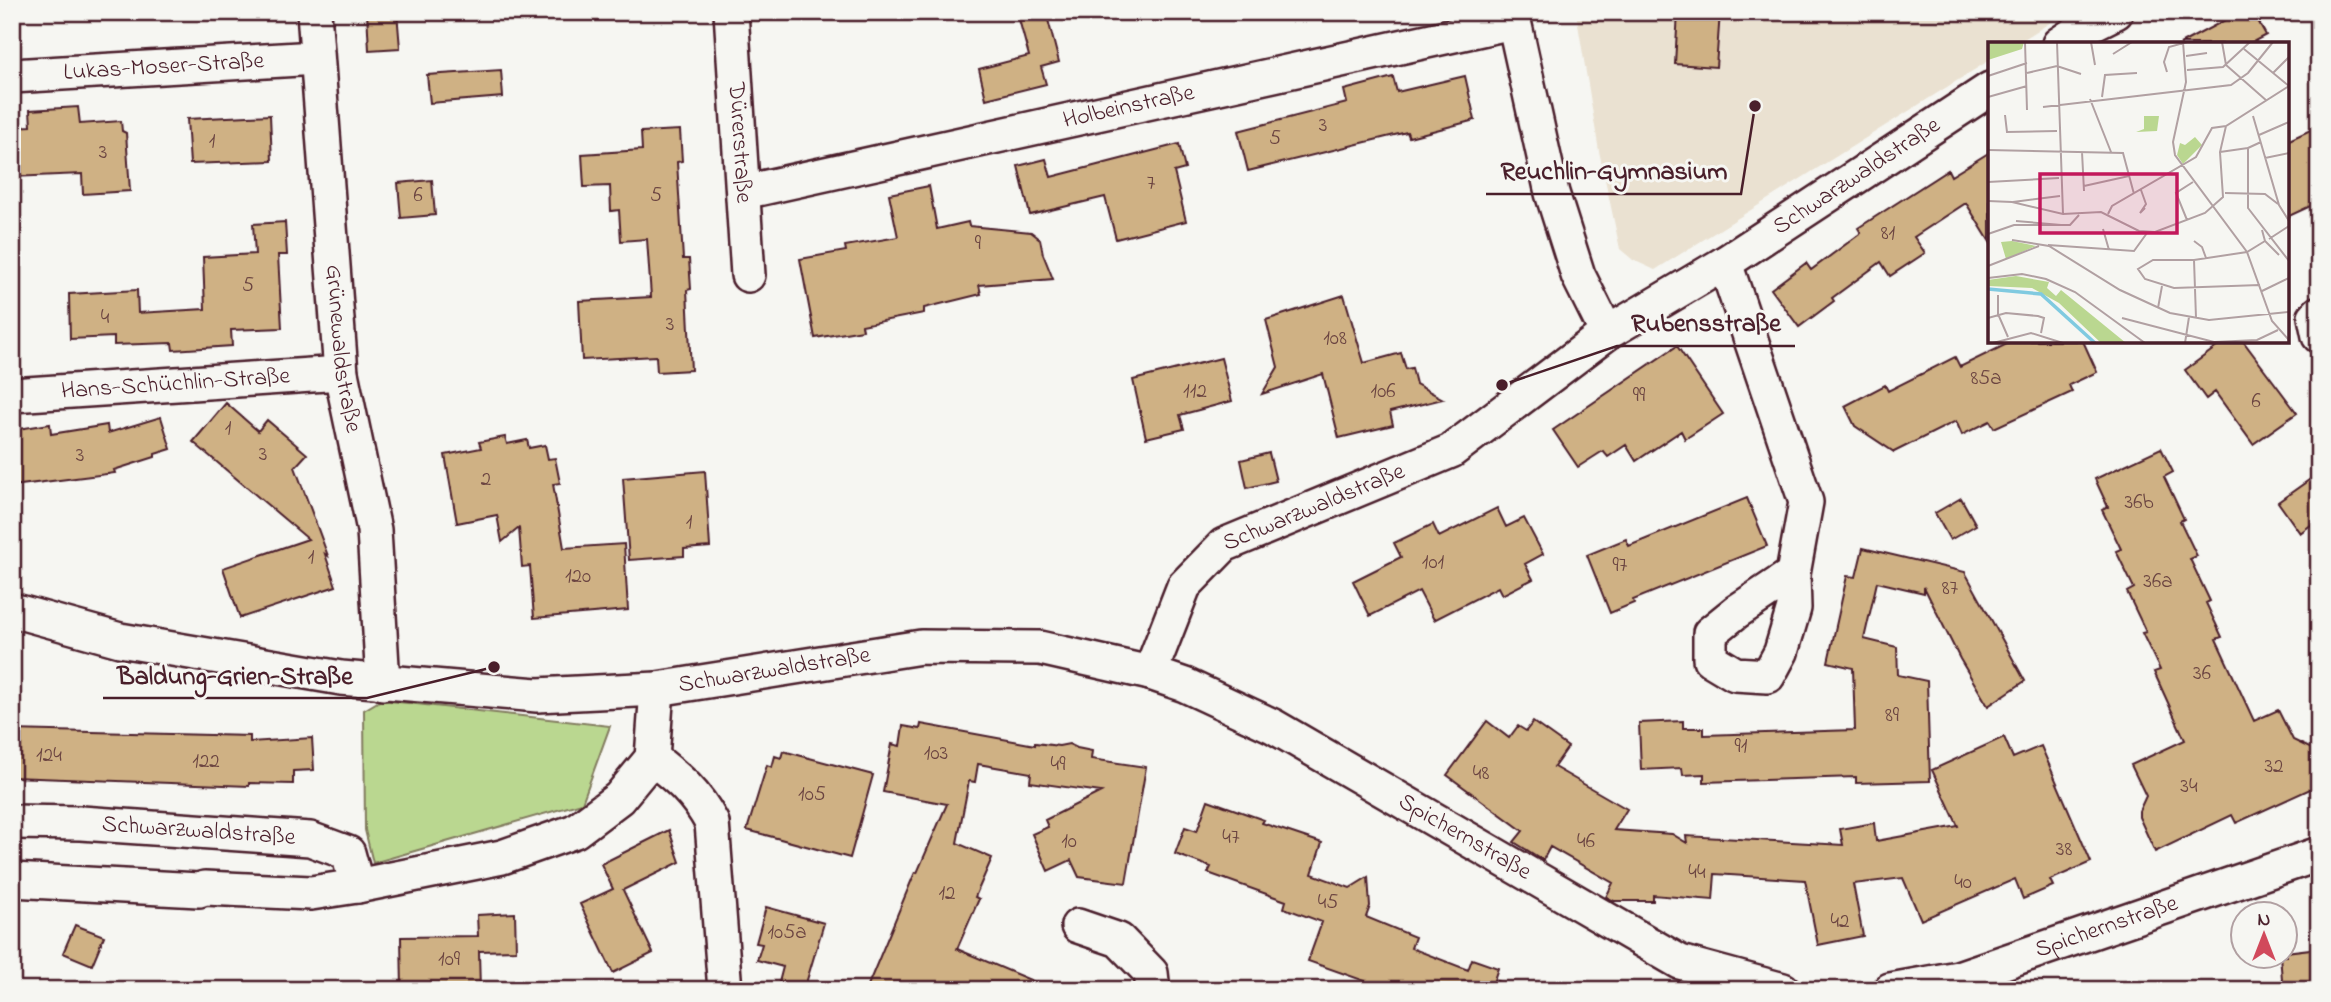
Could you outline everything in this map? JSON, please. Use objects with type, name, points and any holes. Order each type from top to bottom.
[{"type":"street","name":"Grünewaldstraße","points":[[314,12],[341,373],[374,530],[383,683]]},
{"type":"street","name":"Dürerstraße","points":[[731,12],[748,275]]},
{"type":"street","points":[[2062,42],[2116,12]]},
{"type":"street","name":"Holbeinstraße","points":[[744,192],[1513,17]]},
{"type":"street","points":[[1513,17],[1552,193],[1578,275],[1607,333]]},
{"type":"street","name":"Lukas-Moser-Straße","points":[[12,76],[316,58]]},
{"type":"street","name":"Schwarzwaldstraße","points":[[652,758],[657,689],[921,647],[1040,648],[1150,673],[1184,586],[1224,545],[1451,451],[1607,333],[1726,263],[1988,90]]},
{"type":"street","points":[[1726,263],[1805,502],[1793,574]]},
{"type":"street","points":[[2319,313],[2315,317],[2319,336]]},
{"type":"street","name":"Hans-Schüchlin-Straße","points":[[12,395],[341,373]]},
{"type":"street","points":[[12,610],[120,640],[341,678],[537,695],[657,689]]},
{"type":"street","name":"Spichernstraße","points":[[1150,673],[1185,685],[1273,726],[1680,962],[1783,990]]},
{"type":"street","points":[[12,880],[312,893],[357,886],[502,857],[575,831],[618,798],[652,758],[682,780],[700,800],[712,823],[725,990]]},
{"type":"street","name":"Schwarzwaldstraße","points":[[12,822],[310,839],[348,853],[357,886]]},
{"type":"street","name":"Spichernstraße","points":[[1891,990],[1958,978],[2319,854]]},
{"type":"street","points":[[1078,926],[1119,940],[1151,973],[1153,990]]},
{"type":"shaded area","points":[[1576,12],[2067,12],[2019,42],[1988,42],[1988,61],[1655,270],[1633,260],[1620,249],[1599,151]]},
{"type":"green space","points":[[381,700],[610,726],[582,803],[373,863],[365,830],[364,710]]},
{"type":"building","points":[[367,12],[397,12],[400,48],[369,50]]},
{"type":"building","points":[[1017,12],[1046,12],[1059,62],[1041,67],[1046,84],[986,99],[979,69],[1029,56]]},
{"type":"building","points":[[1678,12],[1720,12],[1716,67],[1675,64]]},
{"type":"building","points":[[2240,12],[2253,12],[2266,35],[2253,42],[2184,42]]},
{"type":"building","points":[[501,70],[503,97],[430,103],[427,75]]},
{"type":"building","points":[[1465,76],[1475,120],[1409,137],[1407,132],[1248,171],[1238,131],[1347,103],[1344,90],[1393,77],[1397,92]]},
{"type":"building","points":[[78,107],[80,124],[121,121],[122,131],[126,133],[130,191],[83,194],[82,174],[12,177],[12,127],[31,126],[30,110]]},
{"type":"building","points":[[270,115],[272,161],[190,164],[187,119]]},
{"type":"building","points":[[2319,126],[2319,202],[2289,216],[2289,140]]},
{"type":"building","points":[[680,130],[682,161],[677,162],[683,259],[689,259],[691,289],[687,290],[691,370],[657,372],[656,356],[582,360],[579,301],[651,297],[647,239],[621,241],[619,210],[611,211],[610,186],[584,187],[582,154],[642,150],[641,132]]},
{"type":"building","points":[[1179,144],[1185,169],[1174,172],[1186,221],[1116,239],[1105,197],[1030,215],[1018,166],[1046,159],[1051,177]]},
{"type":"building","points":[[1988,153],[1988,239],[1966,203],[1914,237],[1925,253],[1890,276],[1881,262],[1832,298],[1834,301],[1799,327],[1771,289],[1806,263],[1811,270],[1861,233],[1858,228],[1948,170],[1951,176]]},
{"type":"building","points":[[432,180],[435,215],[401,218],[398,183]]},
{"type":"building","points":[[929,186],[937,229],[968,222],[969,226],[1031,232],[1040,239],[1053,279],[979,285],[981,294],[924,308],[924,313],[862,325],[863,330],[815,338],[800,259],[846,251],[845,246],[898,237],[889,194]]},
{"type":"building","points":[[285,222],[287,255],[278,255],[282,328],[231,330],[232,346],[173,350],[172,343],[114,345],[114,337],[70,339],[69,294],[137,290],[138,313],[205,309],[203,257],[255,254],[253,224]]},
{"type":"building","points":[[1344,295],[1364,363],[1401,353],[1406,369],[1412,368],[1416,384],[1443,399],[1390,412],[1393,425],[1339,438],[1323,374],[1262,394],[1278,367],[1266,320]]},
{"type":"building","points":[[2009,343],[2084,343],[2097,372],[2069,385],[2072,392],[1994,428],[1990,421],[1962,435],[1956,421],[1894,452],[1855,426],[1845,406],[1885,385],[1888,391],[1955,357],[1960,367]]},
{"type":"building","points":[[2222,343],[2244,343],[2297,413],[2253,444],[2215,392],[2206,399],[2185,370]]},
{"type":"building","points":[[1677,346],[1723,414],[1685,439],[1681,431],[1636,461],[1626,445],[1608,457],[1603,451],[1578,467],[1553,430]]},
{"type":"building","points":[[1221,358],[1232,401],[1180,415],[1184,429],[1146,438],[1133,380]]},
{"type":"building","points":[[226,403],[258,431],[267,420],[307,454],[295,467],[328,556],[325,554],[336,586],[240,618],[223,568],[308,539],[193,442]]},
{"type":"building","points":[[161,417],[171,449],[155,454],[155,457],[114,470],[115,473],[12,486],[12,430],[50,424],[51,434],[107,425],[108,433]]},
{"type":"building","points":[[505,437],[507,444],[527,440],[529,448],[545,445],[548,459],[555,458],[560,483],[553,484],[564,548],[624,544],[628,610],[534,618],[530,566],[522,567],[519,528],[502,542],[497,515],[457,523],[445,455],[481,448],[479,442]]},
{"type":"building","points":[[2161,448],[2173,472],[2164,477],[2184,519],[2180,521],[2197,556],[2190,559],[2210,601],[2206,603],[2222,637],[2216,639],[2254,721],[2278,710],[2293,740],[2314,750],[2319,760],[2319,785],[2236,823],[2232,815],[2155,852],[2139,817],[2146,796],[2131,765],[2185,740],[2154,672],[2160,670],[2142,633],[2146,632],[2127,592],[2134,588],[2116,551],[2121,549],[2102,510],[2108,507],[2095,479]]},
{"type":"building","points":[[1269,453],[1276,481],[1247,488],[1241,460]]},
{"type":"building","points":[[705,471],[710,547],[684,549],[684,556],[629,560],[623,478]]},
{"type":"building","points":[[2319,473],[2319,519],[2300,533],[2278,502]]},
{"type":"building","points":[[1747,498],[1767,546],[1633,600],[1634,603],[1610,613],[1587,555],[1626,539],[1629,546]]},
{"type":"building","points":[[1961,498],[1976,525],[1950,540],[1935,513]]},
{"type":"building","points":[[1497,508],[1506,527],[1524,518],[1543,554],[1525,564],[1533,579],[1502,595],[1498,587],[1434,620],[1419,591],[1370,616],[1353,581],[1401,557],[1394,543],[1433,524],[1439,537]]},
{"type":"building","points":[[1863,548],[1965,572],[2025,681],[1988,706],[1960,659],[1924,587],[1924,593],[1877,582],[1864,639],[1897,647],[1898,675],[1927,681],[1930,781],[1856,783],[1856,777],[1704,782],[1704,774],[1683,775],[1682,768],[1641,770],[1639,723],[1683,721],[1683,728],[1704,728],[1704,735],[1855,730],[1853,668],[1828,662],[1847,576],[1856,577]]},
{"type":"building","points":[[1487,721],[1509,738],[1518,726],[1526,731],[1533,722],[1568,747],[1554,767],[1627,809],[1614,830],[1672,834],[1687,843],[1686,836],[1843,845],[1840,829],[1874,823],[1876,841],[1958,826],[1932,770],[2004,737],[2013,758],[2041,746],[2091,862],[2050,880],[2053,886],[2023,899],[2015,879],[1921,920],[1903,878],[1853,884],[1863,936],[1818,945],[1805,880],[1715,874],[1713,900],[1653,895],[1653,901],[1614,901],[1606,897],[1613,883],[1550,847],[1543,860],[1514,842],[1523,831],[1447,775]]},
{"type":"building","points":[[921,724],[1035,745],[1069,744],[1092,751],[1091,759],[1146,767],[1126,883],[1079,877],[1071,860],[1048,871],[1032,834],[1048,827],[1045,820],[1101,792],[1030,782],[1031,773],[978,764],[975,782],[969,781],[957,843],[992,858],[975,897],[979,899],[957,949],[1054,990],[866,990],[915,872],[917,873],[947,804],[883,792],[892,744],[900,746],[903,726],[920,729]]},
{"type":"building","points":[[12,730],[250,736],[250,742],[312,738],[314,770],[293,771],[293,784],[249,783],[249,786],[12,777]]},
{"type":"building","points":[[783,751],[873,775],[850,858],[747,830],[767,765],[772,767],[775,756],[781,758]]},
{"type":"building","points":[[1208,800],[1264,820],[1262,823],[1322,843],[1312,874],[1350,888],[1368,877],[1370,906],[1366,917],[1415,937],[1411,948],[1468,970],[1472,959],[1498,968],[1494,980],[1513,987],[1513,990],[1390,990],[1308,961],[1322,922],[1284,908],[1286,901],[1208,873],[1211,867],[1175,854],[1185,827],[1197,831]]},
{"type":"building","points":[[669,830],[680,862],[623,890],[653,953],[613,973],[580,904],[613,889],[601,864]]},
{"type":"building","points":[[766,907],[824,923],[804,990],[777,990],[783,967],[757,960],[762,944],[756,943]]},
{"type":"building","points":[[515,913],[516,950],[479,951],[480,990],[402,990],[401,937],[478,936],[477,915]]},
{"type":"building","points":[[75,925],[104,936],[92,965],[63,953]]},
{"type":"building","points":[[2319,948],[2319,990],[2283,990],[2281,970],[2300,970],[2300,950]]},
{"type":"place","name":"Reuchlin-Gymnasium","points":[[1755,106]]},
{"type":"place","name":"Rubensstraße","points":[[1502,385]]},
{"type":"place","name":"Baldung-Grien-Straße","points":[[494,667]]}]
